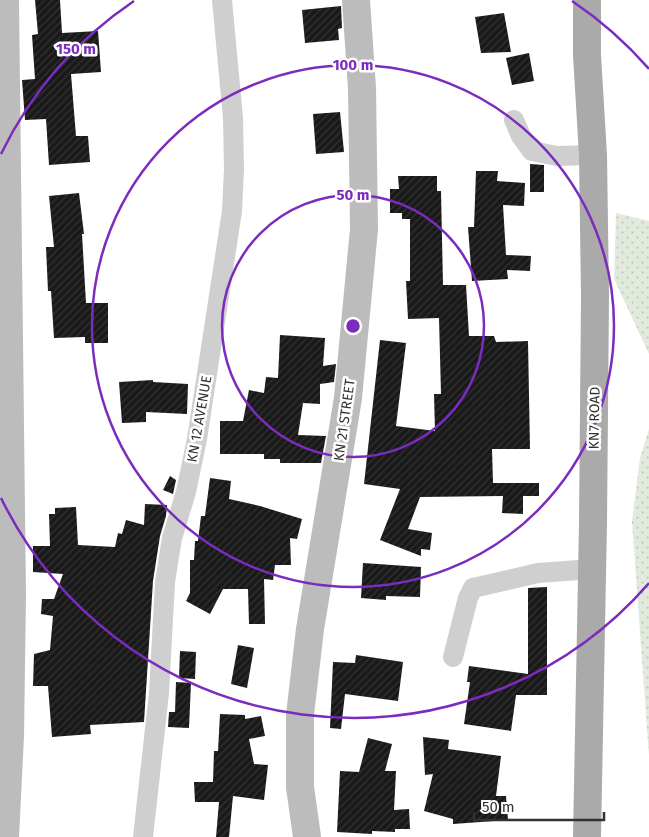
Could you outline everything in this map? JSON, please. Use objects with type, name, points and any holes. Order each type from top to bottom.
[{"type":"main road","name":"KN7 ROAD","points":[[587,0],[587,56],[594,155],[595,306],[587,837]]},
{"type":"street","points":[[4,0],[12,595],[10,736],[5,837]]},
{"type":"street","name":"KN 12 AVENUE","points":[[144,837],[158,693],[165,582],[172,538],[186,492],[197,439],[232,211],[234,169],[233,118],[222,0]]},
{"type":"street","name":"KN 21 STREET","points":[[307,837],[300,787],[300,715],[310,629],[348,398],[364,229],[362,88],[356,0]]},
{"type":"street","points":[[514,120],[521,136],[532,151],[557,156],[594,155]]},
{"type":"street","points":[[453,657],[468,598],[473,588],[538,573],[592,569]]},
{"type":"shaded area","points":[[616,213],[649,221],[649,354],[614,279]]},
{"type":"shaded area","points":[[649,429],[649,756],[632,522],[640,458]]},
{"type":"building","points":[[35,0],[60,0],[62,33],[98,31],[101,72],[71,74],[76,136],[88,136],[90,162],[49,165],[46,119],[25,120],[22,80],[35,79],[32,35],[38,34]]},
{"type":"building","points":[[341,6],[342,28],[338,29],[339,40],[305,43],[302,10]]},
{"type":"building","points":[[504,13],[511,52],[481,53],[475,17]]},
{"type":"building","points":[[529,53],[534,81],[512,85],[506,58]]},
{"type":"building","points":[[340,112],[344,152],[316,154],[313,114]]},
{"type":"building","points":[[530,164],[544,165],[544,192],[530,192]]},
{"type":"building","points":[[476,171],[498,171],[497,181],[525,183],[524,206],[503,205],[506,255],[531,256],[530,271],[507,270],[508,279],[472,281],[468,227],[474,227]]},
{"type":"building","points":[[398,176],[437,176],[437,191],[441,191],[443,285],[466,285],[469,336],[494,336],[496,342],[528,341],[530,449],[492,449],[493,483],[539,483],[539,496],[523,496],[523,514],[502,513],[503,496],[420,497],[408,529],[432,533],[430,550],[421,549],[421,556],[380,540],[400,489],[364,484],[380,340],[406,343],[396,426],[435,431],[434,394],[441,394],[439,318],[408,319],[406,281],[410,281],[410,219],[402,219],[402,213],[390,213],[390,189],[399,189]]},
{"type":"building","points":[[79,193],[84,234],[82,234],[86,303],[108,303],[108,343],[85,343],[85,337],[54,338],[51,291],[48,291],[46,247],[54,247],[49,196]]},
{"type":"building","points":[[280,335],[325,338],[323,366],[336,364],[334,382],[320,384],[320,404],[303,403],[298,435],[326,436],[321,463],[280,463],[280,459],[264,459],[264,454],[220,454],[220,421],[243,421],[249,390],[264,393],[266,377],[278,378]]},
{"type":"building","points":[[153,380],[153,382],[188,384],[187,414],[146,412],[146,422],[122,423],[119,382]]},
{"type":"building","points":[[170,476],[176,480],[173,494],[163,490]]},
{"type":"building","points":[[210,478],[231,481],[229,499],[302,519],[297,539],[290,538],[291,565],[275,565],[273,580],[264,579],[265,624],[249,624],[248,589],[223,589],[210,614],[186,601],[190,593],[190,560],[194,560],[195,541],[198,541],[201,516],[205,516]]},
{"type":"building","points":[[145,504],[167,505],[153,581],[144,722],[90,725],[91,734],[52,737],[48,686],[33,686],[34,654],[50,650],[53,616],[41,614],[42,599],[54,599],[63,574],[33,572],[33,546],[50,546],[49,514],[55,514],[55,508],[76,507],[78,545],[115,547],[118,533],[122,534],[126,520],[144,525]]},
{"type":"building","points":[[363,563],[421,567],[420,597],[386,596],[386,600],[361,598]]},
{"type":"building","points":[[547,587],[547,695],[516,695],[511,731],[464,724],[470,682],[467,682],[469,666],[528,674],[528,588]]},
{"type":"building","points":[[238,645],[254,648],[247,688],[231,684]]},
{"type":"building","points":[[180,651],[196,652],[195,679],[179,678]]},
{"type":"building","points":[[356,655],[403,662],[398,701],[345,694],[341,729],[330,728],[333,662],[355,663]]},
{"type":"building","points":[[176,682],[191,683],[189,728],[168,727],[169,712],[175,712]]},
{"type":"building","points":[[220,714],[245,715],[245,719],[261,716],[265,736],[249,739],[254,764],[268,765],[264,800],[233,796],[229,837],[216,837],[219,802],[195,802],[194,782],[213,782],[214,751],[218,751]]},
{"type":"building","points":[[423,737],[449,740],[448,749],[501,756],[496,796],[506,796],[508,820],[453,824],[453,819],[424,811],[433,774],[425,775]]},
{"type":"building","points":[[368,738],[392,744],[385,771],[396,771],[394,810],[409,809],[410,829],[395,829],[395,832],[372,831],[372,834],[337,832],[340,771],[359,772]]}]
